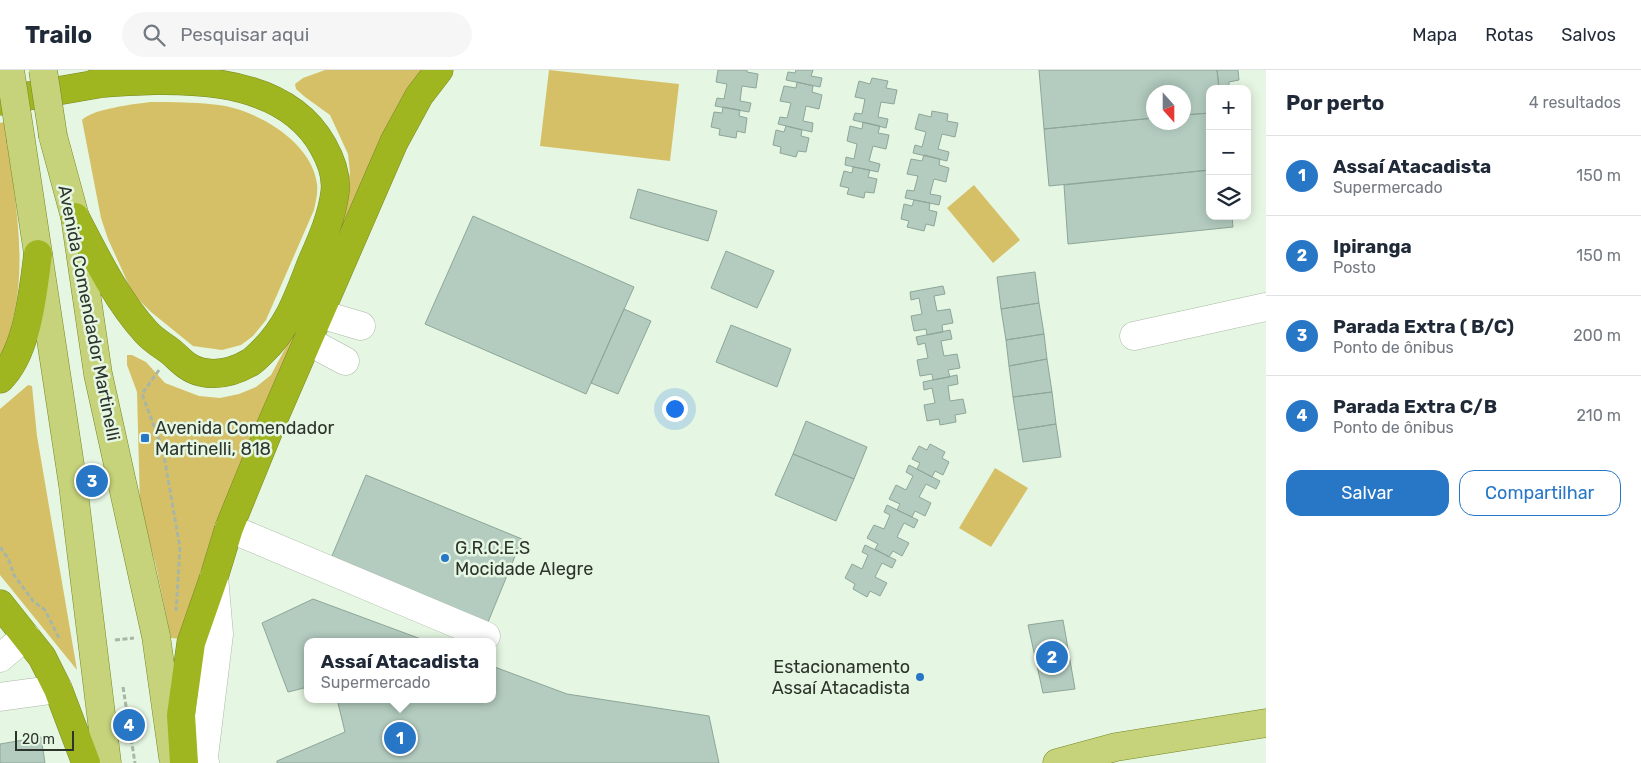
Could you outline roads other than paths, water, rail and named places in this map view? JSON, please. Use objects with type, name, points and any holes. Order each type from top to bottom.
[{"type":"highway","points":[[0,101],[93,84],[190,70]]},
{"type":"highway","points":[[184,763],[181,715],[191,643],[229,528],[394,142],[419,96],[439,70]]},
{"type":"highway","points":[[75,217],[119,298],[147,334],[183,364],[200,372],[226,373],[252,361],[270,344],[288,320],[326,228],[335,193],[335,172],[316,134],[302,117],[280,103],[247,90],[210,82],[140,80],[93,84]]},
{"type":"highway","points":[[0,379],[10,369],[27,322],[38,254]]},
{"type":"highway","points":[[0,604],[44,648],[86,763]]},
{"type":"main road","name":"Avenida Comendador Martinelli","points":[[10,70],[73,485],[107,763]]},
{"type":"main road","name":"Avenida Comendador Martinelli","points":[[43,70],[53,136],[75,217],[98,374],[156,636],[174,763]]},
{"type":"main road","points":[[1057,763],[1116,755],[1266,723]]},
{"type":"street","points":[[1134,336],[1266,307]]},
{"type":"street","points":[[320,314],[361,326]]},
{"type":"street","points":[[308,341],[345,360]]},
{"type":"street","points":[[229,528],[486,636]]},
{"type":"street","points":[[205,763],[204,756],[220,634],[214,577]]},
{"type":"street","points":[[0,658],[44,648]]},
{"type":"street","points":[[0,697],[58,689]]},
{"type":"place","name":"Avenida Comendador Martinelli, 818","points":[[145,438]]},
{"type":"place","name":"Parada Extra ( B/C)","points":[[92,481]]},
{"type":"place","name":"G.R.C.E.S Mocidade Alegre","points":[[445,558]]},
{"type":"place","name":"Ipiranga","points":[[1052,657]]},
{"type":"place","name":"Estacionamento Assaí Atacadista","points":[[920,677]]},
{"type":"place","name":"Parada Extra C/B","points":[[129,725]]},
{"type":"place","name":"Assaí Atacadista","points":[[400,738]]}]
